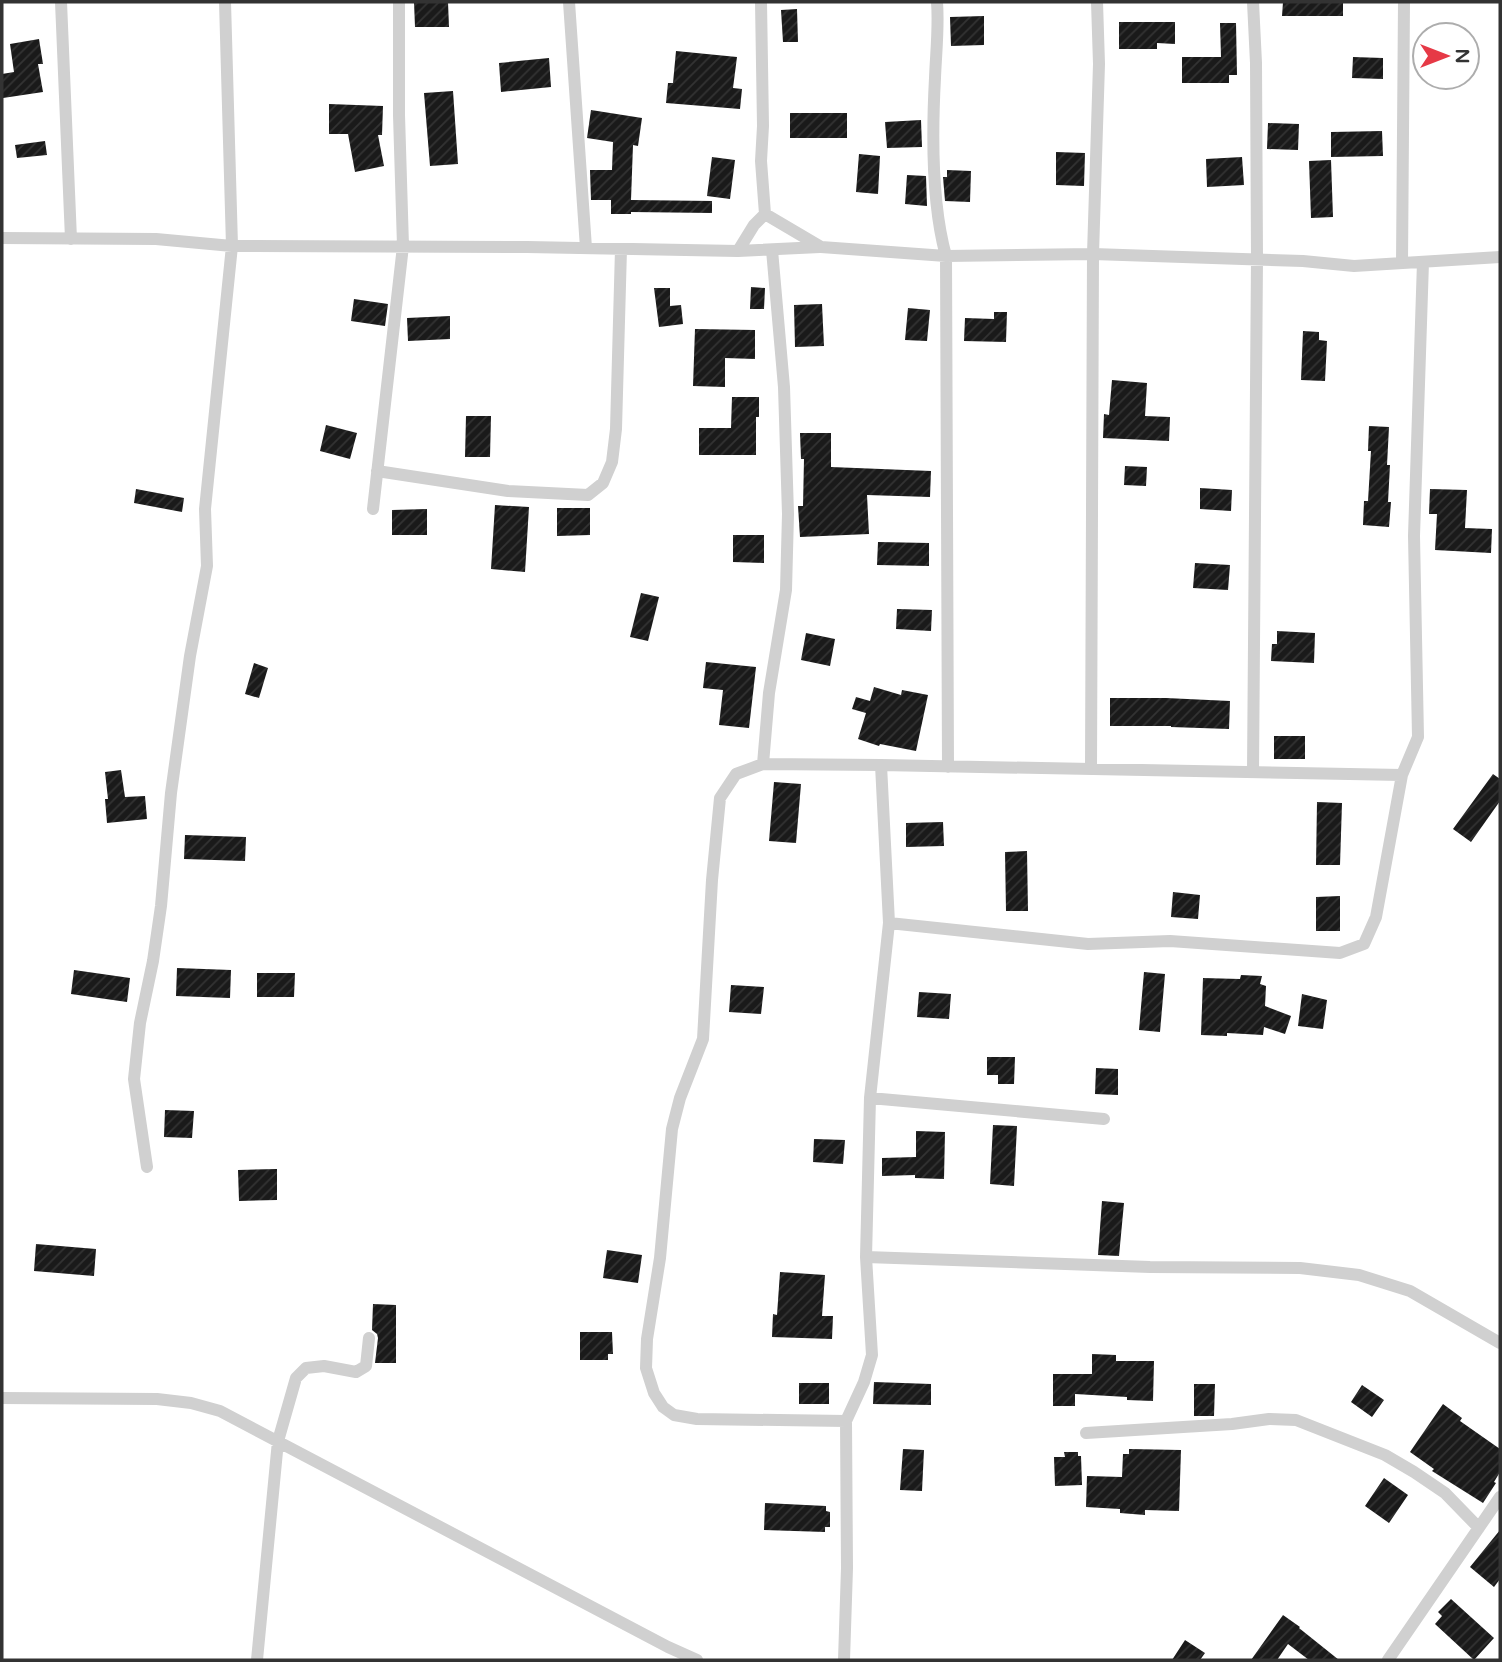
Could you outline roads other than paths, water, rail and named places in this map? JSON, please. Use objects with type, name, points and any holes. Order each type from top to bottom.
[{"type":"street","points":[[61,2],[71,239]]},
{"type":"street","points":[[147,1167],[134,1079],[140,1023],[161,906],[171,793],[190,656],[207,566],[205,509],[232,246],[225,2]]},
{"type":"street","points":[[373,509],[403,246],[399,2]]},
{"type":"street","points":[[569,2],[586,248]]},
{"type":"street","points":[[738,251],[754,225],[765,214],[761,161],[761,2]]},
{"type":"street","points":[[937,2],[934,166],[940,234],[946,256],[948,766]]},
{"type":"street","points":[[1091,30],[1094,2]]},
{"type":"street","points":[[1091,769],[1093,254],[1099,64],[1094,2]]},
{"type":"street","points":[[1252,2],[1256,63],[1257,259],[1253,772]]},
{"type":"street","points":[[1402,263],[1404,2]]},
{"type":"street","points":[[765,214],[821,247]]},
{"type":"street","points":[[2,238],[156,239],[232,246],[738,251],[821,247],[946,256],[1093,254],[1257,259],[1354,266],[1500,257]]},
{"type":"street","points":[[377,471],[508,491],[588,495],[603,483],[612,462],[616,429],[621,249]]},
{"type":"street","points":[[762,764],[769,693],[786,590],[788,514],[783,387],[772,250]]},
{"type":"street","points":[[889,923],[1088,944],[1170,941],[1340,953],[1364,944],[1376,917],[1402,775],[1418,737],[1414,536],[1423,262]]},
{"type":"street","points":[[846,1421],[697,1419],[674,1415],[663,1407],[654,1393],[646,1368],[647,1339],[660,1258],[671,1129],[703,1039],[712,880],[720,798],[736,774],[762,764],[1402,775]]},
{"type":"street","points":[[844,1660],[847,1568],[846,1421],[864,1382],[872,1355],[866,1257],[870,1098],[889,923],[881,765]]},
{"type":"street","points":[[870,1098],[1104,1119]]},
{"type":"street","points":[[866,1257],[1150,1267],[1300,1268],[1359,1275],[1410,1291],[1500,1343]]},
{"type":"street","points":[[257,1660],[278,1441],[296,1378],[306,1368],[324,1366],[356,1372],[366,1366],[369,1338]]},
{"type":"street","points":[[2,1398],[157,1399],[191,1403],[220,1411],[697,1660]]},
{"type":"street","points":[[1086,1433],[1232,1424],[1269,1419],[1296,1420],[1385,1455],[1415,1472],[1445,1493],[1479,1528]]},
{"type":"street","points":[[1388,1660],[1500,1497]]}]
